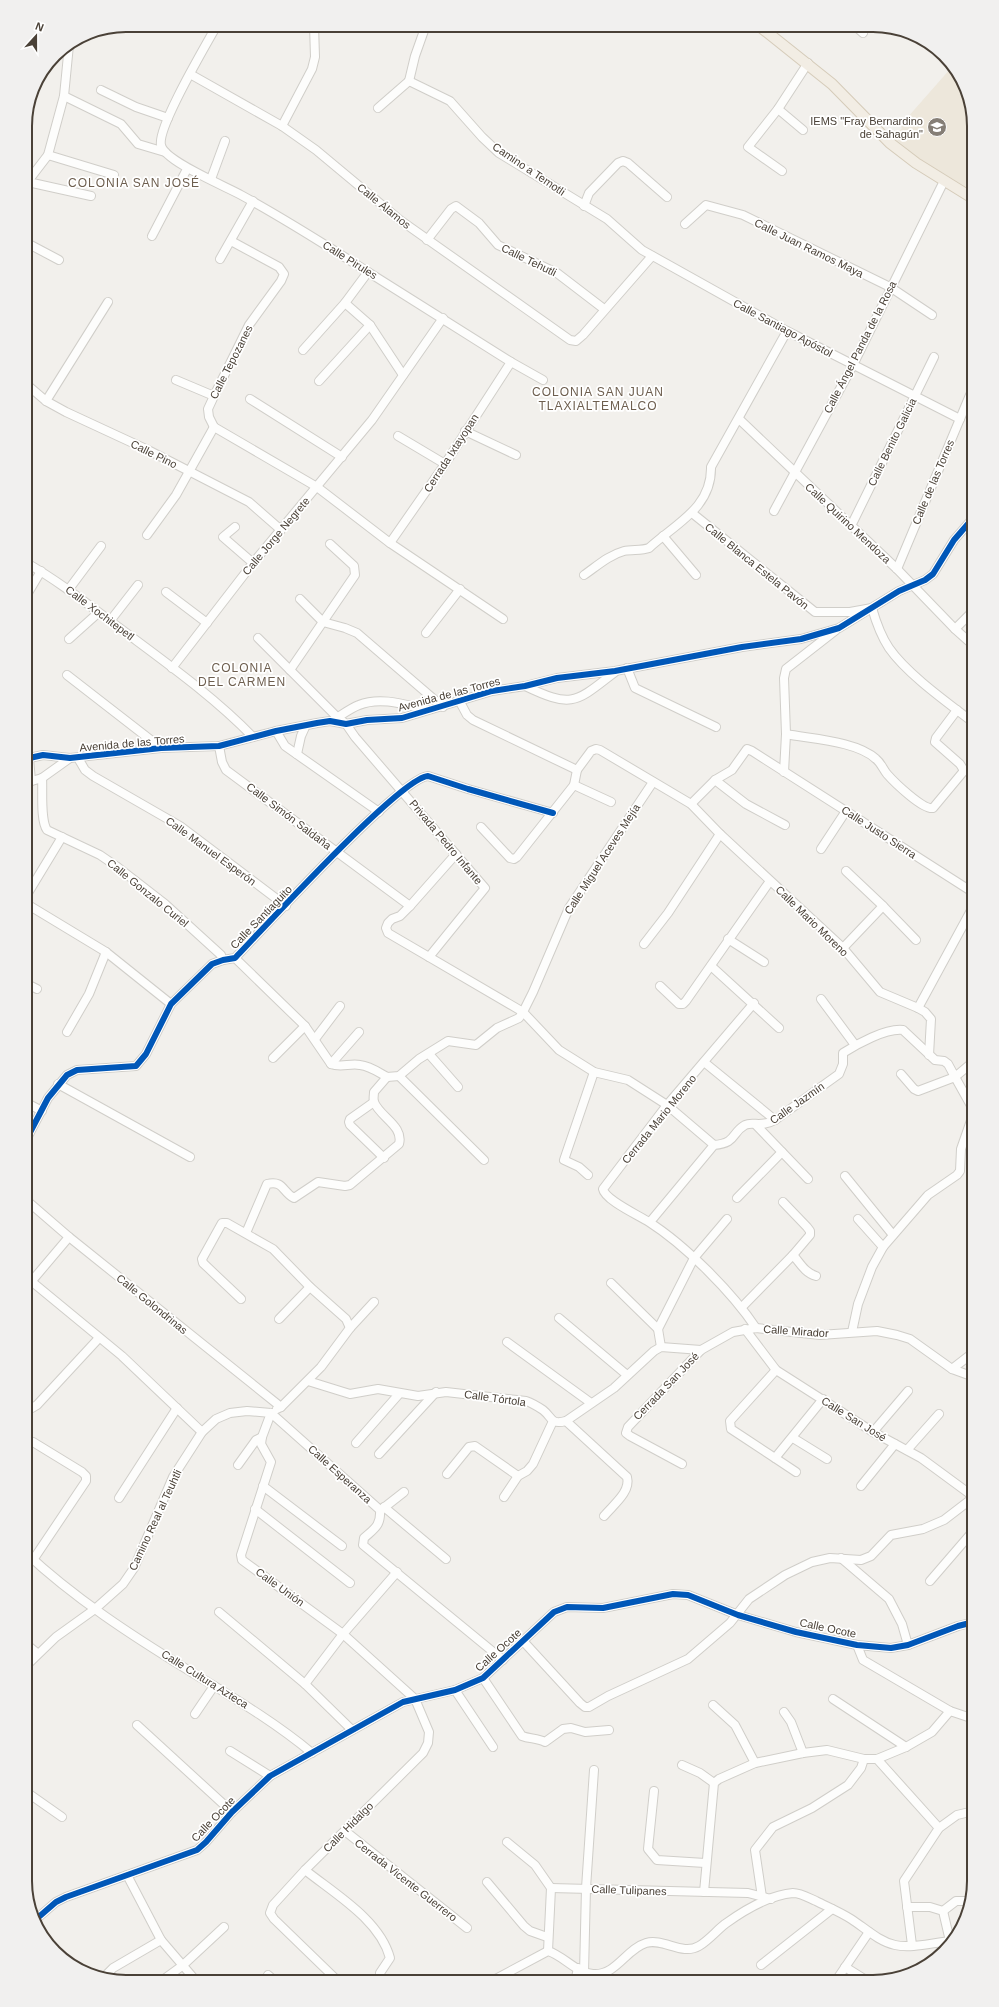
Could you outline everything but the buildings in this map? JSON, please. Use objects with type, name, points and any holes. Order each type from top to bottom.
[{"type":"main road","points":[[767,32],[808,63],[832,84],[890,143],[944,181],[967,195]]},
{"type":"street","points":[[164,152],[160,140],[168,118],[212,32]]},
{"type":"street","points":[[282,126],[312,69],[315,57],[314,32]]},
{"type":"street","points":[[378,108],[409,81],[415,56],[424,32]]},
{"type":"street","points":[[32,177],[48,155],[64,96],[68,52]]},
{"type":"street","points":[[782,171],[748,147],[778,109],[808,63]]},
{"type":"street","name":"Calle Álamos","points":[[190,74],[282,126],[316,150],[427,240],[570,340],[576,341],[604,309]]},
{"type":"street","name":"Camino a Temotli","points":[[409,81],[450,101],[482,137],[499,153],[607,220],[642,250],[652,256]]},
{"type":"street","points":[[101,90],[136,107],[168,118]]},
{"type":"street","points":[[64,96],[121,124],[138,144],[164,152]]},
{"type":"street","points":[[778,109],[803,130]]},
{"type":"street","points":[[211,179],[225,141]]},
{"type":"street","name":"Calle Pirules","points":[[164,152],[188,169],[211,179],[313,236],[511,362],[543,380]]},
{"type":"street","points":[[48,155],[114,175]]},
{"type":"street","points":[[584,206],[589,193],[618,163],[623,161],[628,163],[667,198]]},
{"type":"street","points":[[152,236],[188,169]]},
{"type":"street","name":"Calle Ángel Panda de la Rosa","points":[[774,511],[796,473],[853,365],[890,287],[944,181]]},
{"type":"street","points":[[32,185],[91,196]]},
{"type":"street","points":[[220,259],[252,201]]},
{"type":"street","name":"Calle Juan Ramos Maya","points":[[685,224],[706,205],[743,215],[890,287],[932,315]]},
{"type":"street","name":"Calle Tehutli","points":[[427,240],[451,208],[456,206],[479,223],[498,245],[558,273],[604,309]]},
{"type":"street","name":"Calle Tepozanes","points":[[214,427],[209,417],[208,409],[249,325],[282,281],[284,274],[279,267],[231,241]]},
{"type":"street","points":[[32,246],[59,260]]},
{"type":"street","points":[[604,309],[652,256]]},
{"type":"street","name":"Calle Santiago Apóstol","points":[[652,256],[787,331],[960,419]]},
{"type":"street","points":[[303,350],[345,303],[368,272]]},
{"type":"street","points":[[46,401],[108,302]]},
{"type":"street","points":[[345,303],[370,325],[403,375]]},
{"type":"street","name":"Calle Jorge Negrete","points":[[172,668],[253,562],[372,420],[443,318]]},
{"type":"street","points":[[319,381],[370,325]]},
{"type":"street","points":[[584,575],[610,556],[626,550],[643,550],[692,513],[710,485],[711,467],[787,331]]},
{"type":"street","name":"Calle Benito Galicia","points":[[851,526],[934,357]]},
{"type":"street","name":"Cerrada Ixtayopan","points":[[390,543],[445,464],[511,362]]},
{"type":"street","points":[[176,380],[214,396]]},
{"type":"street","name":"Calle Pino","points":[[32,389],[46,401],[66,412],[249,502],[281,530]]},
{"type":"street","points":[[250,399],[342,457]]},
{"type":"street","name":"Calle de las Torres","points":[[897,569],[967,402]]},
{"type":"street","name":"Calle Quirino Mendoza","points":[[739,419],[897,569],[955,630],[967,640]]},
{"type":"street","points":[[148,535],[176,495],[214,427],[317,487],[390,543],[503,619]]},
{"type":"street","points":[[465,431],[516,455]]},
{"type":"street","points":[[398,436],[445,464]]},
{"type":"street","name":"Calle Blanca Estela Pavón","points":[[692,513],[815,612],[850,612],[872,608]]},
{"type":"street","name":"Avenida de las Torres","points":[[346,724],[367,720],[402,718],[460,702],[492,691],[525,686],[557,678],[615,671],[801,639],[839,628],[899,592],[913,586],[933,574],[954,540],[967,525]]},
{"type":"street","points":[[235,527],[223,537],[253,562]]},
{"type":"street","points":[[663,536],[696,575]]},
{"type":"street","points":[[290,670],[355,575],[356,571],[354,566],[330,544]]},
{"type":"street","points":[[69,589],[101,546]]},
{"type":"street","name":"Calle Xochitepetl","points":[[32,566],[69,589],[98,613],[172,668]]},
{"type":"street","points":[[32,586],[41,571]]},
{"type":"street","points":[[110,622],[138,585]]},
{"type":"street","points":[[426,633],[460,589]]},
{"type":"street","points":[[166,592],[207,623]]},
{"type":"street","points":[[300,599],[323,622],[357,633],[442,707]]},
{"type":"street","points":[[872,608],[880,631],[889,648],[909,670],[967,718]]},
{"type":"street","points":[[69,639],[98,613]]},
{"type":"street","points":[[955,630],[967,617]]},
{"type":"street","points":[[784,772],[786,734],[784,678],[786,669],[839,628]]},
{"type":"street","name":"Privada Pedro Infante","points":[[258,638],[290,670],[334,719],[346,724],[355,737],[485,888],[429,957]]},
{"type":"street","points":[[172,668],[235,718],[253,737]]},
{"type":"street","points":[[627,668],[636,688],[716,727]]},
{"type":"street","name":"Avenida de las Torres","points":[[525,686],[549,697],[570,701],[584,695],[615,671]]},
{"type":"street","points":[[67,675],[161,748]]},
{"type":"street","name":"Avenida de las Torres","points":[[32,757],[42,755],[74,758],[161,748],[219,746],[276,731],[334,719],[360,704],[376,701],[396,702],[427,710]]},
{"type":"street","points":[[460,702],[467,715],[473,720],[578,770],[574,785],[554,813],[520,854],[514,859],[506,855],[481,827]]},
{"type":"street","points":[[786,734],[853,746],[866,751],[877,760],[888,774],[909,795],[926,808],[933,808],[963,772],[960,764],[935,742],[936,738],[957,710]]},
{"type":"street","points":[[297,754],[301,736],[306,725]]},
{"type":"street","points":[[276,731],[285,746],[337,784],[379,812]]},
{"type":"street","name":"Calle Simón Saldaña","points":[[219,746],[222,762],[226,770],[410,906]]},
{"type":"street","name":"Calle Mario Moreno","points":[[578,770],[591,751],[596,749],[691,804],[720,834],[843,948],[880,992],[925,1012],[931,1019],[929,1055]]},
{"type":"street","points":[[691,804],[715,780],[732,770],[747,750],[752,751],[784,772]]},
{"type":"street","name":"Avenida de las Torres","points":[[32,781],[42,778],[74,758]]},
{"type":"street","name":"Calle Manuel Esperón","points":[[74,758],[93,776],[180,826],[286,906]]},
{"type":"street","name":"Calle Justo Sierra","points":[[784,772],[967,889]]},
{"type":"street","name":"Calle Santiaguito","points":[[32,1129],[48,1098],[58,1084],[67,1075],[77,1070],[136,1066],[146,1054],[171,1004],[208,967],[223,960],[236,958],[336,852],[421,776],[428,776],[468,789],[554,813]]},
{"type":"street","name":"Calle Gonzalo Curiel","points":[[42,778],[44,826],[47,830],[100,855],[116,866],[165,904],[221,955],[223,960]]},
{"type":"street","points":[[715,780],[746,804],[785,825]]},
{"type":"street","name":"Calle Miguel Aceves Mejía","points":[[399,1076],[419,1059],[448,1041],[476,1045],[497,1028],[519,1018],[533,992],[569,908],[653,782]]},
{"type":"street","points":[[574,785],[611,802]]},
{"type":"street","points":[[821,849],[846,811]]},
{"type":"street","points":[[644,944],[668,913],[720,834]]},
{"type":"street","points":[[32,886],[62,837]]},
{"type":"street","points":[[456,854],[410,906],[400,916],[392,919],[386,928],[394,938],[523,1012],[559,1050],[594,1072],[628,1080],[667,1106],[714,1144],[650,1222]]},
{"type":"street","points":[[846,871],[916,940]]},
{"type":"street","points":[[660,986],[679,1004],[683,1004],[770,881]]},
{"type":"street","points":[[843,948],[883,906]]},
{"type":"street","points":[[32,907],[106,952],[171,1004]]},
{"type":"street","points":[[918,1008],[967,918]]},
{"type":"street","points":[[728,939],[764,962]]},
{"type":"street","points":[[67,1032],[89,994],[106,952]]},
{"type":"street","points":[[236,958],[305,1026],[331,1064],[337,1066],[359,1064],[369,1066],[387,1077],[399,1076],[484,1160]]},
{"type":"street","points":[[711,966],[754,1003],[779,1028]]},
{"type":"street","points":[[32,987],[36,989]]},
{"type":"street","points":[[821,999],[855,1045]]},
{"type":"street","name":"Cerrada Mario Moreno","points":[[650,1222],[611,1200],[604,1193],[603,1189],[667,1106],[754,1003]]},
{"type":"street","points":[[315,1039],[340,1006]]},
{"type":"street","points":[[273,1058],[305,1026]]},
{"type":"street","name":"Calle Jazmín","points":[[714,1144],[726,1144],[732,1140],[743,1126],[749,1124],[767,1125],[775,1120],[839,1074],[843,1064],[843,1053],[855,1045],[893,1030],[903,1030],[929,1055]]},
{"type":"street","points":[[331,1064],[359,1032]]},
{"type":"street","points":[[429,1054],[458,1087]]},
{"type":"street","points":[[929,1055],[935,1060],[944,1060],[948,1064],[967,1099]]},
{"type":"street","points":[[704,1062],[775,1120]]},
{"type":"street","points":[[901,1074],[914,1089],[918,1091],[955,1077],[967,1067]]},
{"type":"street","points":[[588,1175],[564,1160],[594,1072]]},
{"type":"street","points":[[246,1233],[263,1190],[267,1184],[274,1183],[282,1185],[294,1198],[318,1182],[345,1186],[350,1185],[399,1144],[400,1136],[374,1102],[374,1092],[387,1077]]},
{"type":"street","points":[[58,1084],[190,1157]]},
{"type":"street","points":[[374,1102],[349,1122],[350,1125],[384,1158]]},
{"type":"street","points":[[32,1106],[42,1111]]},
{"type":"street","points":[[756,1125],[808,1179]]},
{"type":"street","points":[[852,1332],[858,1304],[872,1267],[883,1247],[928,1195],[957,1175],[960,1171],[961,1149],[967,1132]]},
{"type":"street","points":[[737,1198],[782,1152]]},
{"type":"street","points":[[845,1176],[893,1235]]},
{"type":"street","points":[[742,1307],[794,1255],[810,1235],[810,1231],[783,1202]]},
{"type":"street","name":"Calle Golondrinas","points":[[32,1205],[69,1237],[281,1407]]},
{"type":"street","points":[[661,1347],[658,1329],[694,1258],[727,1219]]},
{"type":"street","points":[[858,1219],[883,1247]]},
{"type":"street","name":"Calle Mirador","points":[[650,1222],[694,1258],[742,1307],[756,1328],[820,1335],[877,1331],[910,1339],[952,1369],[967,1374]]},
{"type":"street","points":[[241,1299],[203,1263],[202,1259],[222,1223],[227,1223],[273,1249],[310,1287],[346,1319],[350,1328]]},
{"type":"street","points":[[69,1237],[32,1281],[122,1356],[202,1432]]},
{"type":"street","points":[[794,1255],[807,1271],[816,1276]]},
{"type":"street","points":[[610,1283],[658,1329]]},
{"type":"street","points":[[279,1319],[310,1287]]},
{"type":"street","points":[[238,1465],[256,1440],[262,1437],[271,1413],[281,1407],[308,1381],[324,1363],[350,1328],[374,1302]]},
{"type":"street","points":[[559,1318],[627,1375]]},
{"type":"street","name":"Cerrada San José","points":[[682,1464],[626,1433],[628,1427],[701,1350],[724,1336],[745,1329],[756,1328]]},
{"type":"street","name":"Calle San José","points":[[745,1329],[776,1370],[873,1432],[921,1458],[967,1492]]},
{"type":"street","points":[[32,1408],[37,1405],[99,1338]]},
{"type":"street","points":[[507,1342],[591,1403]]},
{"type":"street","points":[[504,1497],[518,1476],[527,1471],[533,1464],[553,1421],[559,1423],[566,1421],[614,1388],[627,1375],[661,1347],[701,1350]]},
{"type":"street","points":[[952,1369],[967,1357]]},
{"type":"street","points":[[776,1370],[730,1421],[729,1426],[731,1429],[796,1472]]},
{"type":"street","name":"Calle Tórtola","points":[[308,1381],[350,1394],[378,1389],[399,1394],[418,1396],[436,1392],[459,1392],[526,1401],[545,1411],[553,1421]]},
{"type":"street","points":[[379,1454],[436,1392]]},
{"type":"street","points":[[873,1432],[908,1392]]},
{"type":"street","points":[[356,1443],[399,1394]]},
{"type":"street","points":[[775,1458],[793,1438],[823,1399]]},
{"type":"street","points":[[119,1498],[177,1408]]},
{"type":"street","name":"Camino Real al Teuhtli","points":[[32,1659],[56,1636],[95,1609],[123,1584],[134,1568],[173,1477],[202,1432],[216,1419],[230,1413],[247,1411],[271,1413]]},
{"type":"street","name":"Calle Esperanza","points":[[271,1413],[382,1509],[381,1520],[364,1538],[363,1545],[397,1572]]},
{"type":"street","points":[[908,1450],[939,1414]]},
{"type":"street","points":[[566,1421],[627,1477],[628,1483],[625,1491],[604,1516]]},
{"type":"street","name":"Calle Unión","points":[[262,1437],[262,1444],[271,1462],[241,1555],[242,1560],[294,1596],[344,1634],[415,1699]]},
{"type":"street","points":[[793,1438],[826,1459]]},
{"type":"street","points":[[33,1442],[82,1472],[86,1476],[86,1482],[33,1560]]},
{"type":"street","points":[[861,1486],[896,1444]]},
{"type":"street","points":[[447,1474],[469,1447],[474,1446],[518,1476]]},
{"type":"street","points":[[263,1486],[342,1546]]},
{"type":"street","points":[[404,1492],[382,1509],[446,1559]]},
{"type":"street","points":[[523,1641],[580,1703],[585,1707],[590,1707],[608,1696],[688,1659],[711,1641],[738,1615],[743,1605],[752,1596],[785,1575],[812,1562],[830,1558],[861,1560],[871,1556],[891,1535],[923,1529],[944,1520],[967,1502]]},
{"type":"street","points":[[255,1510],[350,1583]]},
{"type":"street","points":[[930,1581],[967,1538]]},
{"type":"street","points":[[842,1558],[889,1598],[902,1624],[908,1645]]},
{"type":"street","name":"Calle Cultura Azteca","points":[[33,1560],[95,1609],[280,1727],[312,1753]]},
{"type":"street","points":[[305,1684],[344,1634],[397,1572],[503,1660]]},
{"type":"street","name":"Calle Ocote","points":[[39,1917],[56,1902],[66,1897],[197,1850],[206,1842],[232,1812],[270,1776],[392,1707],[415,1699],[455,1690],[483,1678],[554,1612],[567,1607],[603,1608],[673,1594],[688,1595],[738,1615],[796,1632],[857,1645],[891,1648],[908,1645],[967,1624]]},
{"type":"street","points":[[219,1612],[305,1684],[352,1730]]},
{"type":"street","points":[[857,1645],[863,1660],[950,1711],[967,1717]]},
{"type":"street","points":[[32,1649],[37,1653]]},
{"type":"street","points":[[483,1678],[522,1736],[537,1738],[545,1742],[563,1729],[572,1728],[585,1732],[609,1730]]},
{"type":"street","points":[[195,1714],[214,1686]]},
{"type":"street","points":[[455,1690],[493,1747]]},
{"type":"street","name":"Calle Hidalgo","points":[[332,1975],[274,1919],[270,1912],[273,1905],[306,1870],[423,1753],[428,1743],[429,1732],[415,1699]]},
{"type":"street","points":[[833,1699],[906,1747]]},
{"type":"street","points":[[713,1705],[734,1724],[755,1763]]},
{"type":"street","points":[[704,1892],[705,1863],[712,1820],[714,1783],[719,1779],[755,1763],[803,1753],[826,1750],[864,1759],[877,1758],[906,1747],[932,1732],[950,1711]]},
{"type":"street","points":[[784,1712],[791,1722],[803,1753]]},
{"type":"street","points":[[137,1726],[232,1812]]},
{"type":"street","points":[[230,1751],[270,1776]]},
{"type":"street","points":[[877,1758],[940,1828]]},
{"type":"street","points":[[762,1897],[755,1850],[773,1827],[812,1808],[848,1785],[861,1768],[864,1759]]},
{"type":"street","points":[[682,1765],[700,1773],[714,1783]]},
{"type":"street","points":[[578,1975],[581,1971],[594,1770]]},
{"type":"street","points":[[654,1791],[648,1849],[652,1856],[657,1860],[705,1863]]},
{"type":"street","points":[[32,1796],[62,1817]]},
{"type":"street","points":[[912,1945],[904,1881],[940,1828],[957,1815],[967,1813]]},
{"type":"street","name":"Cerrada Vicente Guerrero","points":[[344,1832],[466,1928]]},
{"type":"street","points":[[507,1842],[535,1865],[551,1888],[547,1937],[548,1951]]},
{"type":"street","points":[[306,1870],[369,1921],[377,1932],[387,1947],[390,1958],[380,1975]]},
{"type":"street","points":[[127,1875],[161,1940],[190,1975]]},
{"type":"street","points":[[487,1882],[524,1926],[530,1931],[547,1937]]},
{"type":"street","name":"Calle Tulipanes","points":[[551,1888],[748,1893],[771,1899]]},
{"type":"street","points":[[548,1951],[581,1971],[598,1974],[611,1970],[632,1950],[646,1943],[659,1942],[687,1949],[698,1947],[724,1925],[746,1912],[771,1899],[796,1893],[850,1918],[882,1940],[896,1945],[945,1942]]},
{"type":"street","points":[[943,1912],[956,1901],[965,1901]]},
{"type":"street","points":[[908,1907],[930,1907],[943,1912]]},
{"type":"street","points":[[761,1966],[832,1909]]},
{"type":"street","points":[[943,1912],[949,1935]]},
{"type":"street","points":[[170,1975],[182,1966],[224,1927]]},
{"type":"street","points":[[839,1975],[869,1932]]},
{"type":"street","points":[[108,1973],[113,1968],[161,1940]]},
{"type":"street","points":[[503,1975],[548,1951]]},
{"type":"street","points":[[845,1966],[858,1975]]},
{"type":"shaded area","name":"IEMS \"Fray Bernardino de Sahagún\"","points":[[949,70],[962,95],[967,119],[966,187],[918,158],[894,138],[902,128],[900,126]]},
{"type":"cycle path","points":[[32,757],[43,755],[70,758],[161,748],[219,746],[276,731],[330,721],[346,724],[367,720],[402,718],[492,691],[525,686],[557,678],[615,671],[742,647],[801,639],[839,628],[899,591],[925,580],[933,574],[954,540],[967,525]]},
{"type":"cycle path","points":[[32,1129],[48,1098],[67,1075],[77,1070],[136,1066],[146,1054],[171,1004],[212,964],[235,958],[301,888],[362,827],[390,801],[413,783],[428,776],[553,813]]},
{"type":"cycle path","points":[[39,1917],[56,1902],[66,1897],[197,1850],[206,1842],[232,1812],[270,1776],[403,1702],[455,1690],[483,1678],[554,1612],[567,1607],[603,1608],[673,1594],[688,1595],[738,1615],[796,1632],[857,1645],[891,1648],[908,1645],[967,1624]]},
{"type":"place","name":"IEMS \"Fray Bernardino de Sahagún\"","points":[[937,127]]},
{"type":"district","name":"COLONIA SAN JOSÉ","points":[[134,183]]},
{"type":"district","name":"COLONIA SAN JUAN TLAXIALTEMALCO","points":[[598,399]]},
{"type":"district","name":"COLONIA DEL CARMEN","points":[[242,675]]}]
